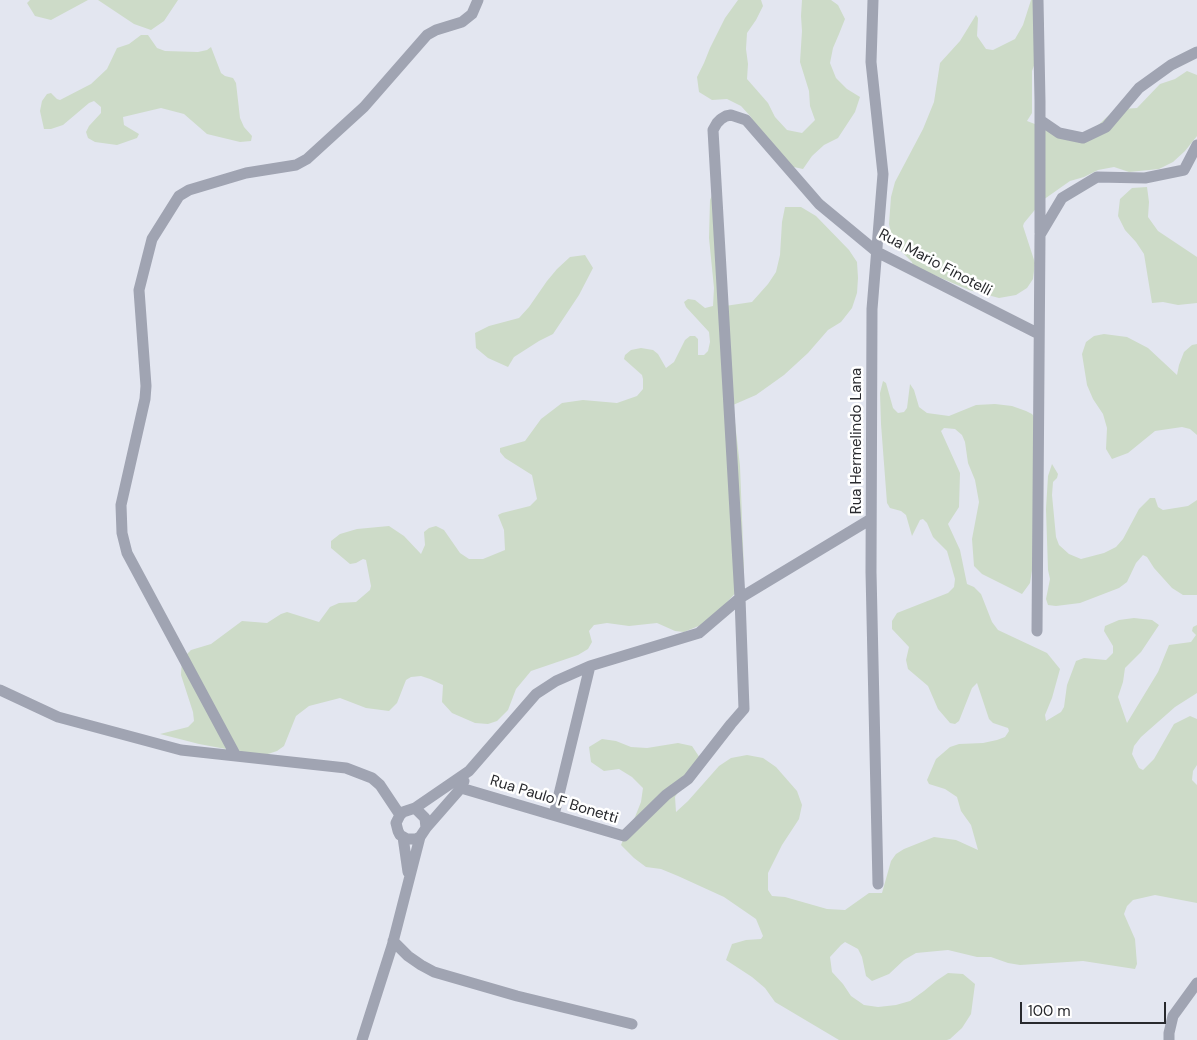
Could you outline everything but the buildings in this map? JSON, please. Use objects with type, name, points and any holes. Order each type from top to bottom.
[{"type":"street","points":[[236,756],[127,553],[122,533],[122,505],[145,399],[146,386],[139,290],[152,239],[179,196],[188,190],[246,173],[296,165],[307,160],[364,107],[427,35],[436,30],[462,22],[472,14],[478,0]]},
{"type":"street","name":"Rua Hermelindo Lana","points":[[873,0],[872,62],[883,174],[872,309],[871,572],[878,884]]},
{"type":"street","points":[[1037,631],[1040,235],[1038,0]]},
{"type":"street","points":[[1040,120],[1059,133],[1083,138],[1106,127],[1139,88],[1171,65],[1197,52]]},
{"type":"street","name":"Rua Mario Finotelli","points":[[740,598],[713,130],[718,123],[730,115],[746,120],[819,204],[877,252],[1039,334]]},
{"type":"street","points":[[1040,235],[1062,198],[1097,177],[1145,178],[1184,170],[1197,145]]},
{"type":"street","points":[[469,771],[461,788],[423,833],[412,840],[404,837],[398,831],[396,823],[403,812],[413,809],[469,771],[536,694],[556,681],[590,666],[699,633],[740,598],[871,519]]},
{"type":"street","name":"Rua Paulo F Bonetti","points":[[461,788],[624,836],[666,795],[688,779],[730,724],[744,710],[740,598]]},
{"type":"street","points":[[554,816],[590,666]]},
{"type":"street","points":[[0,690],[58,717],[181,750],[346,768],[372,778],[380,785],[400,815]]},
{"type":"street","points":[[362,1040],[393,941],[423,833],[425,818],[422,814],[386,793]]},
{"type":"street","points":[[404,837],[409,879]]},
{"type":"street","points":[[393,941],[408,956],[434,972],[517,996],[632,1024]]},
{"type":"street","points":[[1170,1040],[1169,1033],[1173,1016],[1197,983]]},
{"type":"green space","points":[[30,0],[88,0],[51,20],[35,16],[27,3]]},
{"type":"green space","points":[[98,0],[178,0],[164,21],[151,30],[134,24]]},
{"type":"green space","points":[[738,0],[761,0],[763,6],[747,33],[747,79],[768,103],[775,117],[787,130],[802,133],[815,120],[800,62],[802,0],[831,0],[838,5],[845,19],[833,48],[830,63],[836,78],[847,89],[860,97],[855,112],[838,138],[824,145],[812,156],[803,169],[789,166],[757,133],[751,117],[741,106],[727,99],[712,100],[699,92],[697,77],[725,18]]},
{"type":"green space","points":[[1031,0],[1038,0],[1042,7],[1044,23],[1038,55],[1032,71],[1032,113],[1027,121],[1071,138],[1096,127],[1108,116],[1122,109],[1137,108],[1160,84],[1175,79],[1187,71],[1197,75],[1197,136],[1173,162],[1159,169],[1129,172],[1114,167],[1098,170],[1070,181],[1043,200],[1023,226],[1035,263],[1033,279],[1027,288],[1016,295],[999,298],[969,290],[913,266],[912,262],[897,247],[892,238],[889,224],[891,197],[895,182],[923,129],[934,102],[940,63],[960,41],[976,15],[978,18],[977,36],[986,49],[993,50],[1015,39],[1023,25]]},
{"type":"green space","points":[[141,35],[148,35],[157,48],[165,51],[198,52],[211,47],[221,73],[233,78],[236,83],[240,118],[244,127],[252,136],[251,141],[240,142],[207,134],[184,114],[161,108],[123,117],[124,125],[139,134],[137,138],[117,145],[95,142],[88,138],[86,132],[101,113],[101,107],[94,101],[63,125],[44,129],[40,111],[42,101],[47,94],[51,93],[60,100],[91,84],[107,69],[117,48],[129,44]]},
{"type":"green space","points":[[1147,187],[1148,217],[1158,231],[1197,257],[1197,303],[1178,305],[1163,302],[1152,303],[1144,254],[1125,230],[1118,216],[1120,199],[1132,188]]},
{"type":"green space","points":[[713,193],[725,306],[752,302],[776,272],[780,255],[785,207],[801,207],[816,216],[849,250],[857,262],[858,278],[857,293],[852,308],[841,322],[828,330],[808,353],[784,375],[756,395],[733,405],[740,466],[744,570],[741,587],[717,613],[701,625],[684,632],[675,631],[657,623],[629,626],[607,623],[594,625],[589,631],[592,642],[588,649],[578,655],[531,671],[516,689],[508,710],[497,721],[488,724],[475,723],[452,713],[442,702],[443,685],[421,676],[411,677],[406,680],[397,703],[389,711],[366,708],[340,698],[309,706],[296,716],[284,746],[268,754],[253,754],[199,744],[160,734],[188,727],[194,721],[181,675],[182,659],[191,650],[211,644],[242,621],[267,623],[287,612],[319,622],[330,607],[339,603],[356,602],[370,590],[371,586],[366,560],[363,559],[350,564],[331,548],[331,541],[340,534],[357,529],[389,526],[404,536],[421,554],[425,545],[424,532],[436,526],[444,530],[460,553],[469,559],[483,559],[505,550],[504,530],[498,515],[530,506],[537,499],[532,475],[505,458],[500,452],[500,448],[525,441],[541,419],[562,403],[583,400],[617,403],[637,396],[643,389],[643,379],[642,375],[624,359],[625,355],[631,350],[641,348],[653,350],[658,354],[666,368],[674,362],[685,340],[690,336],[695,336],[698,339],[698,355],[704,355],[708,351],[710,342],[709,332],[686,307],[684,302],[688,299],[695,300],[705,308],[713,306],[714,288],[709,238],[710,200]]},
{"type":"green space","points":[[585,255],[593,268],[579,295],[553,334],[514,357],[508,367],[488,358],[476,348],[475,333],[489,326],[519,318],[557,269],[570,257]]},
{"type":"green space","points":[[1104,334],[1127,337],[1148,348],[1177,375],[1184,352],[1192,345],[1197,344],[1197,435],[1190,429],[1182,427],[1155,431],[1128,453],[1112,459],[1106,449],[1107,428],[1103,414],[1093,399],[1087,385],[1082,354],[1086,342],[1094,336]]},
{"type":"green space","points":[[883,381],[886,383],[893,408],[898,413],[904,412],[907,408],[910,384],[914,390],[919,407],[927,413],[949,416],[976,405],[995,404],[1012,406],[1026,411],[1032,414],[1038,422],[1033,564],[1030,583],[1022,594],[982,574],[974,566],[972,539],[979,502],[975,480],[968,463],[962,435],[955,429],[944,428],[941,431],[960,473],[959,507],[948,524],[960,550],[967,584],[974,587],[981,594],[992,622],[998,630],[1047,653],[1060,669],[1045,715],[1046,721],[1061,712],[1064,707],[1067,685],[1076,661],[1084,658],[1106,660],[1113,653],[1113,646],[1104,631],[1105,626],[1119,620],[1134,618],[1152,620],[1159,625],[1141,652],[1125,668],[1118,697],[1127,723],[1158,672],[1169,645],[1191,642],[1196,635],[1192,631],[1193,627],[1197,625],[1197,693],[1175,707],[1141,737],[1134,746],[1132,754],[1139,768],[1143,770],[1154,759],[1174,724],[1190,716],[1197,719],[1197,765],[1193,771],[1192,780],[1197,785],[1197,903],[1155,895],[1133,900],[1127,906],[1124,914],[1135,939],[1137,964],[1135,969],[1083,961],[1020,965],[991,957],[977,957],[948,950],[916,953],[904,960],[889,974],[872,981],[866,976],[862,957],[858,949],[845,942],[830,957],[832,972],[851,996],[864,1005],[878,1007],[910,1001],[948,973],[963,974],[975,984],[971,1014],[962,1028],[947,1040],[839,1040],[775,1002],[765,988],[726,960],[732,944],[746,940],[761,939],[763,936],[756,919],[724,897],[661,869],[646,867],[621,845],[641,802],[643,788],[632,777],[619,769],[604,771],[591,762],[589,747],[602,739],[616,741],[631,747],[647,748],[678,743],[692,746],[700,758],[675,797],[676,812],[719,766],[731,758],[747,755],[763,758],[776,767],[797,791],[802,805],[799,819],[782,845],[768,873],[768,890],[772,896],[785,897],[827,909],[845,910],[869,893],[882,893],[891,861],[896,854],[904,849],[934,837],[956,840],[978,850],[971,825],[961,811],[957,797],[945,789],[929,784],[927,780],[936,759],[950,747],[959,744],[983,743],[997,740],[1005,737],[1009,731],[1008,728],[993,723],[989,719],[977,683],[972,688],[959,721],[955,724],[950,723],[938,709],[928,686],[908,669],[906,660],[909,647],[892,629],[892,621],[897,613],[948,593],[954,587],[955,579],[947,551],[933,537],[927,523],[923,519],[920,520],[912,536],[906,515],[901,511],[890,508],[887,503],[881,424],[880,393]]},
{"type":"green space","points":[[1052,464],[1058,474],[1053,482],[1052,495],[1056,537],[1059,545],[1069,554],[1081,559],[1104,553],[1116,547],[1123,539],[1139,509],[1150,498],[1155,498],[1158,507],[1163,510],[1188,506],[1197,500],[1197,595],[1183,595],[1172,588],[1147,557],[1143,555],[1136,563],[1127,582],[1119,588],[1080,603],[1048,605],[1046,599],[1050,579],[1046,509],[1048,476]]}]
